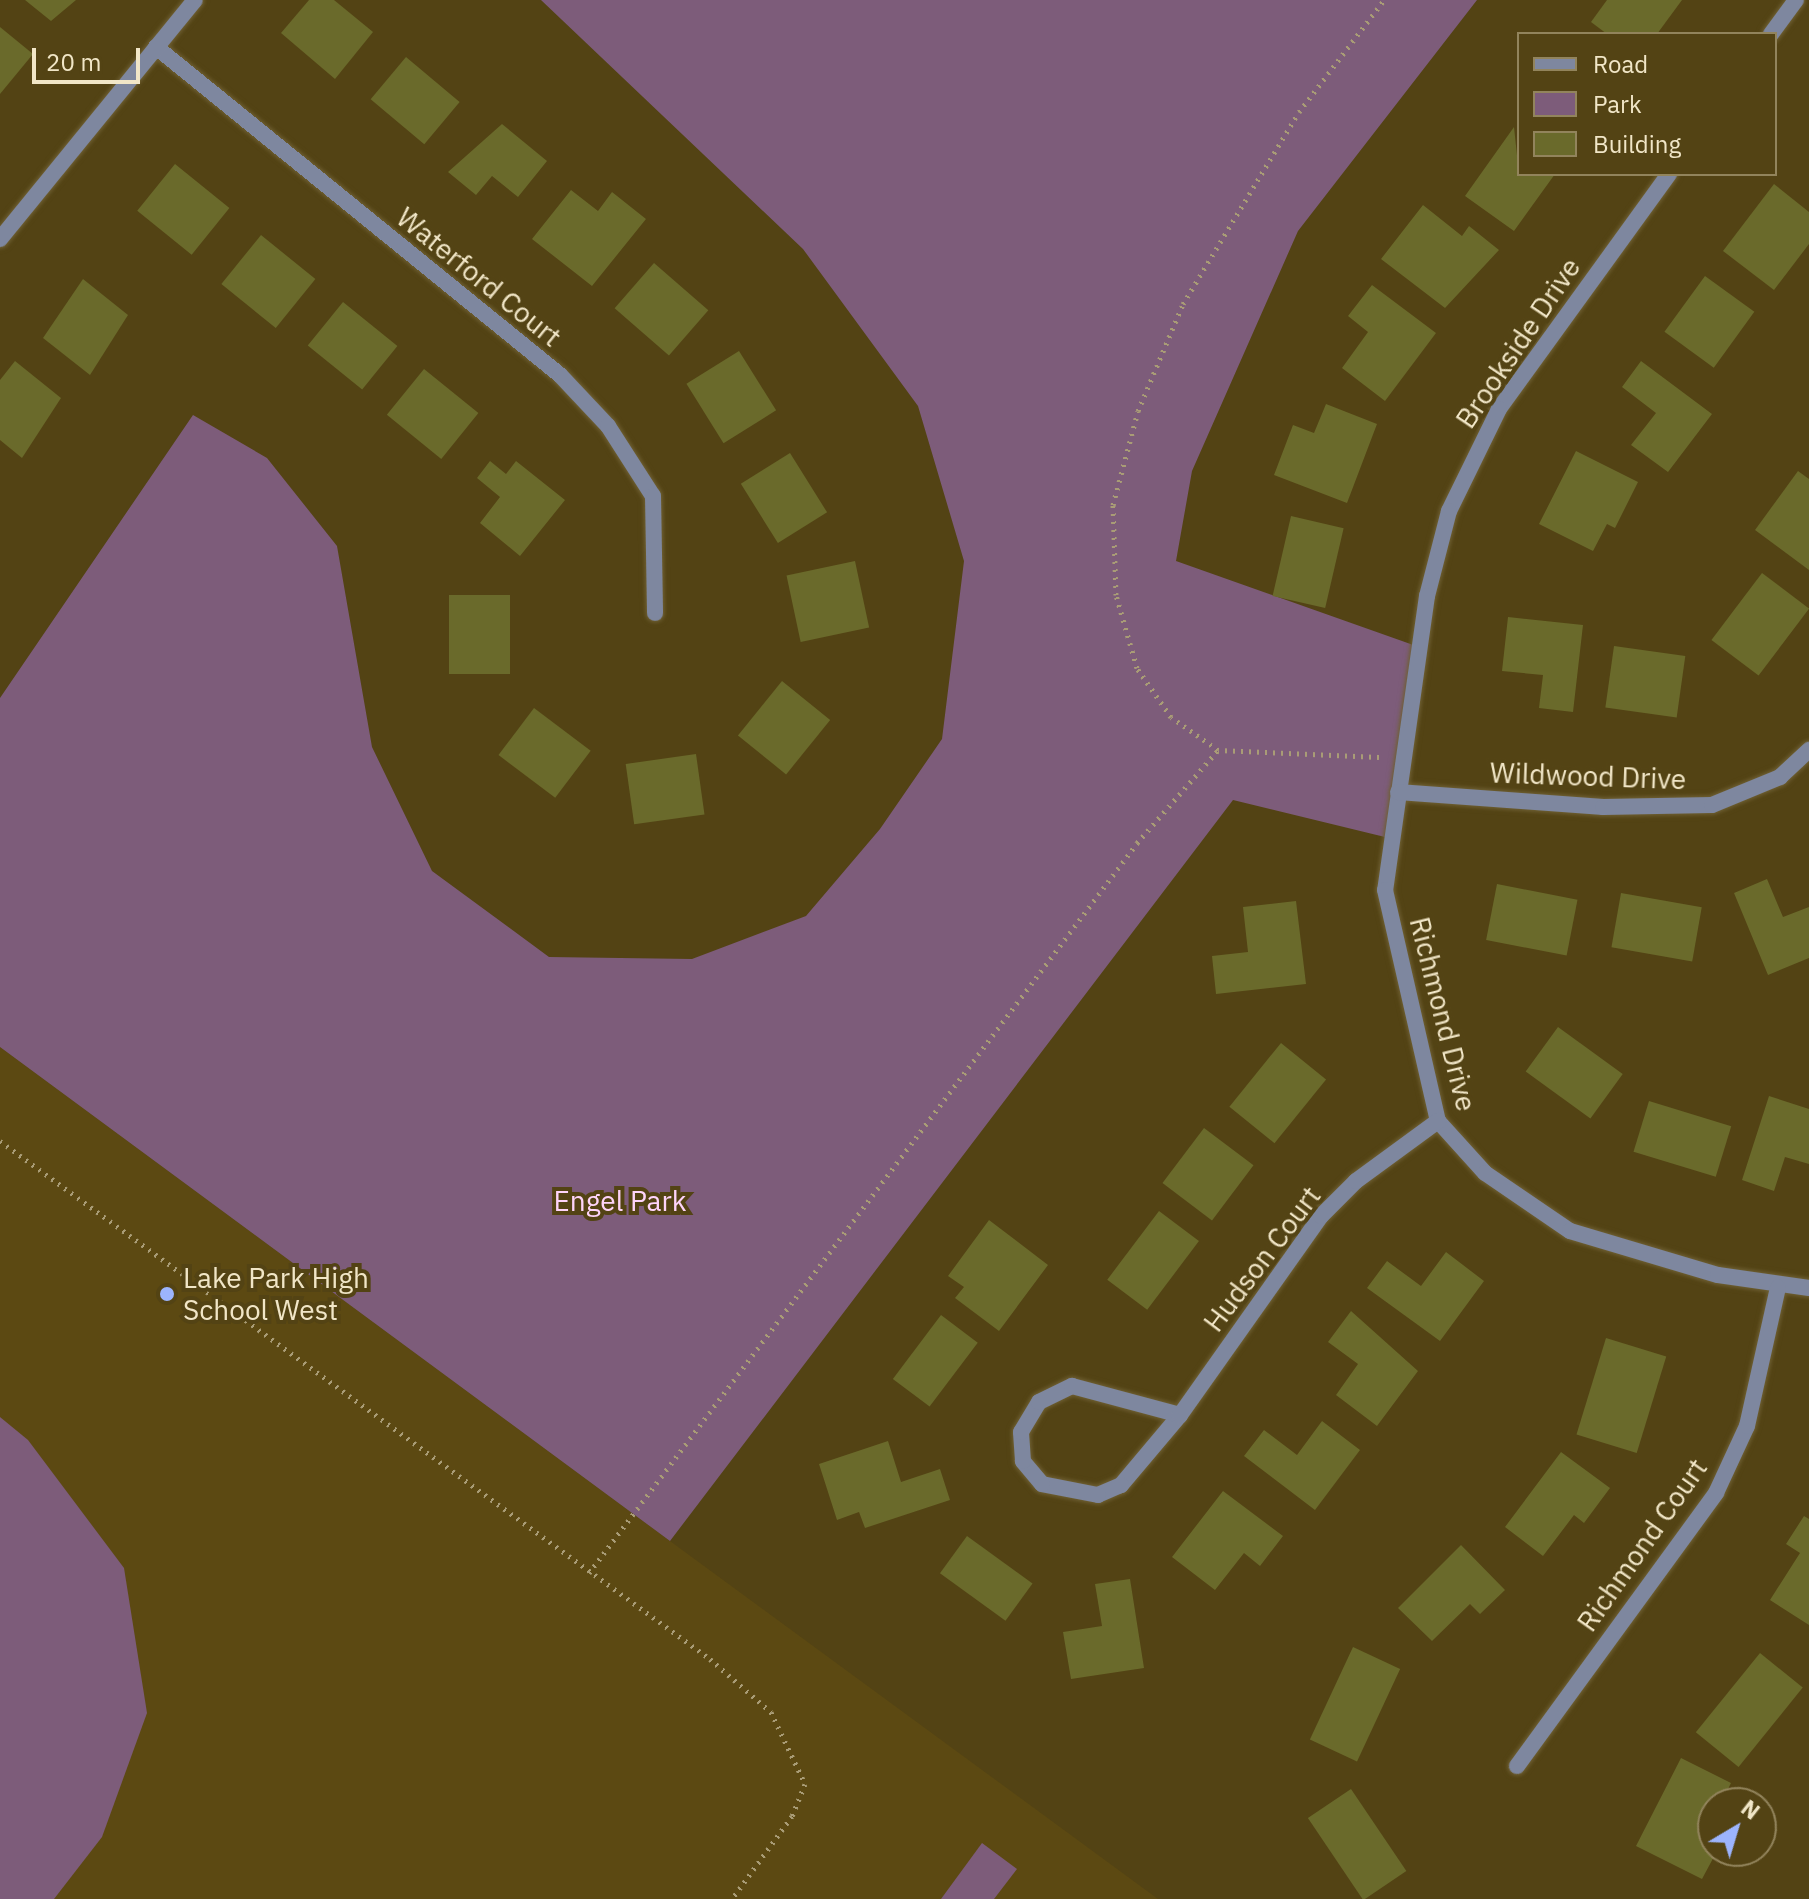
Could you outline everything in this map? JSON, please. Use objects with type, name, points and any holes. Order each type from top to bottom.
[{"type":"street","points":[[0,239],[195,0]]},
{"type":"street","points":[[1772,32],[1796,0]]},
{"type":"street","name":"Waterford Court","points":[[156,47],[560,375],[608,426],[653,496],[655,613]]},
{"type":"street","name":"Brookside Drive","points":[[1398,792],[1427,596],[1465,471],[1499,409],[1668,176]]},
{"type":"street","name":"Wildwood Drive","points":[[1398,792],[1603,807],[1712,805],[1780,777],[1809,750]]},
{"type":"street","name":"Richmond Drive","points":[[1398,792],[1385,890],[1438,1121],[1515,1198],[1570,1231],[1778,1287],[1809,1288]]},
{"type":"street","name":"Hudson Court","points":[[1180,1415],[1072,1386],[1039,1402],[1021,1432],[1023,1461],[1042,1484],[1098,1495],[1121,1485],[1180,1415],[1321,1216],[1356,1181],[1438,1121]]},
{"type":"street","name":"Richmond Court","points":[[1517,1766],[1716,1493],[1747,1426],[1778,1287]]},
{"type":"path","points":[[1384,0],[1299,112],[1183,304],[1138,411],[1113,505],[1116,595],[1137,668],[1171,717],[1218,750],[1401,757]]},
{"type":"path","points":[[589,1573],[1137,843],[1218,750]]},
{"type":"path","points":[[0,1141],[710,1659],[771,1712],[792,1747],[805,1784],[797,1806],[732,1899]]},
{"type":"shaded area","name":"Lake Park High School West","points":[[0,1047],[670,1541],[1158,1899],[0,1899]]},
{"type":"green space","name":"Engel Park","points":[[541,0],[1477,0],[1298,231],[1192,471],[1176,561],[1419,647],[1389,838],[1233,800],[670,1541],[0,1047],[0,698],[193,415],[267,458],[337,546],[372,747],[432,871],[549,957],[692,959],[806,916],[880,829],[942,739],[964,561],[918,406],[803,249]]},
{"type":"green space","points":[[0,1417],[28,1440],[124,1568],[147,1713],[102,1837],[54,1899],[0,1899]]},
{"type":"green space","points":[[982,1843],[1017,1869],[994,1899],[941,1899]]},
{"type":"building","points":[[25,0],[76,0],[51,21]]},
{"type":"building","points":[[309,0],[334,0],[373,32],[335,79],[281,33]]},
{"type":"building","points":[[1607,0],[1682,0],[1658,32],[1604,32],[1591,22]]},
{"type":"building","points":[[0,27],[33,54],[0,94]]},
{"type":"building","points":[[406,57],[460,102],[424,144],[371,99]]},
{"type":"building","points":[[502,124],[547,161],[518,197],[492,176],[476,195],[448,172]]},
{"type":"building","points":[[1514,127],[1517,176],[1554,176],[1514,231],[1465,196]]},
{"type":"building","points":[[175,164],[229,208],[192,255],[137,211]]},
{"type":"building","points":[[1774,184],[1809,212],[1809,244],[1774,290],[1723,251]]},
{"type":"building","points":[[571,190],[598,211],[612,192],[646,219],[592,286],[532,239]]},
{"type":"building","points":[[1423,205],[1462,236],[1469,226],[1499,250],[1445,308],[1381,259]]},
{"type":"building","points":[[261,235],[315,279],[276,328],[221,284]]},
{"type":"building","points":[[654,263],[708,310],[669,356],[615,308]]},
{"type":"building","points":[[1705,276],[1754,312],[1714,368],[1664,332]]},
{"type":"building","points":[[83,279],[128,315],[90,375],[43,338]]},
{"type":"building","points":[[1372,285],[1436,333],[1385,401],[1342,368],[1368,332],[1348,316]]},
{"type":"building","points":[[343,302],[397,346],[362,390],[308,346]]},
{"type":"building","points":[[739,351],[776,410],[724,443],[686,384]]},
{"type":"building","points":[[15,361],[61,398],[22,458],[0,440],[0,380]]},
{"type":"building","points":[[1641,361],[1712,414],[1668,472],[1631,445],[1656,413],[1622,387]]},
{"type":"building","points":[[424,369],[478,413],[441,459],[387,415]]},
{"type":"building","points":[[1326,404],[1377,424],[1347,503],[1274,475],[1293,425],[1314,433]]},
{"type":"building","points":[[1576,451],[1638,482],[1615,528],[1607,524],[1593,551],[1539,524]]},
{"type":"building","points":[[790,453],[827,512],[778,543],[741,484]]},
{"type":"building","points":[[490,461],[506,474],[516,461],[565,500],[520,556],[480,523],[500,497],[477,478]]},
{"type":"building","points":[[1798,471],[1809,479],[1809,570],[1755,530]]},
{"type":"building","points":[[1291,516],[1344,528],[1325,608],[1273,596]]},
{"type":"building","points":[[855,561],[869,628],[801,642],[787,576]]},
{"type":"building","points":[[1762,573],[1809,609],[1759,676],[1711,640]]},
{"type":"building","points":[[449,595],[510,595],[510,674],[449,674]]},
{"type":"building","points":[[1508,617],[1583,625],[1573,712],[1539,708],[1543,675],[1502,671]]},
{"type":"building","points":[[1614,646],[1685,656],[1677,717],[1605,707]]},
{"type":"building","points":[[782,681],[830,720],[786,774],[738,735]]},
{"type":"building","points":[[534,708],[591,751],[555,798],[498,755]]},
{"type":"building","points":[[696,754],[704,814],[634,824],[626,764]]},
{"type":"building","points":[[1767,879],[1783,917],[1809,907],[1809,958],[1768,975],[1734,893]]},
{"type":"building","points":[[1497,884],[1577,900],[1567,956],[1486,940]]},
{"type":"building","points":[[1621,893],[1702,907],[1692,961],[1611,947]]},
{"type":"building","points":[[1296,901],[1306,984],[1216,994],[1212,956],[1248,952],[1243,907]]},
{"type":"building","points":[[1558,1027],[1623,1074],[1590,1119],[1526,1071]]},
{"type":"building","points":[[1281,1043],[1326,1080],[1274,1143],[1229,1107]]},
{"type":"building","points":[[1769,1096],[1809,1109],[1809,1164],[1785,1157],[1774,1191],[1742,1180]]},
{"type":"building","points":[[1649,1101],[1731,1126],[1716,1177],[1634,1152]]},
{"type":"building","points":[[1204,1128],[1254,1165],[1212,1220],[1162,1183]]},
{"type":"building","points":[[1159,1211],[1199,1241],[1147,1310],[1107,1280]]},
{"type":"building","points":[[989,1220],[1048,1265],[999,1331],[955,1298],[964,1287],[948,1276]]},
{"type":"building","points":[[1446,1252],[1484,1281],[1440,1341],[1367,1288],[1387,1261],[1421,1286]]},
{"type":"building","points":[[1351,1311],[1418,1371],[1377,1426],[1336,1395],[1358,1364],[1328,1342]]},
{"type":"building","points":[[941,1315],[978,1343],[930,1407],[893,1379]]},
{"type":"building","points":[[1606,1338],[1666,1356],[1637,1453],[1576,1435]]},
{"type":"building","points":[[1322,1421],[1360,1450],[1315,1510],[1244,1456],[1264,1430],[1297,1455]]},
{"type":"building","points":[[888,1441],[901,1482],[940,1469],[950,1500],[865,1528],[859,1512],[837,1520],[819,1464]]},
{"type":"building","points":[[1561,1452],[1610,1488],[1584,1523],[1574,1515],[1543,1556],[1505,1527]]},
{"type":"building","points":[[1223,1491],[1283,1536],[1260,1566],[1244,1553],[1215,1590],[1172,1557]]},
{"type":"building","points":[[1804,1516],[1809,1519],[1809,1625],[1770,1600],[1800,1553],[1786,1544]]},
{"type":"building","points":[[967,1536],[1033,1584],[1005,1621],[940,1573]]},
{"type":"building","points":[[1461,1545],[1505,1590],[1480,1614],[1470,1604],[1432,1641],[1398,1608]]},
{"type":"building","points":[[1130,1579],[1144,1668],[1071,1679],[1063,1632],[1102,1626],[1095,1584]]},
{"type":"building","points":[[1353,1647],[1400,1669],[1357,1761],[1310,1739]]},
{"type":"building","points":[[1760,1653],[1803,1688],[1739,1767],[1696,1732]]},
{"type":"building","points":[[1681,1758],[1731,1783],[1729,1787],[1697,1787],[1697,1867],[1708,1867],[1702,1879],[1636,1846]]},
{"type":"building","points":[[1351,1789],[1406,1871],[1362,1899],[1308,1818]]},
{"type":"place","name":"Lake Park High School West","points":[[167,1294]]}]
